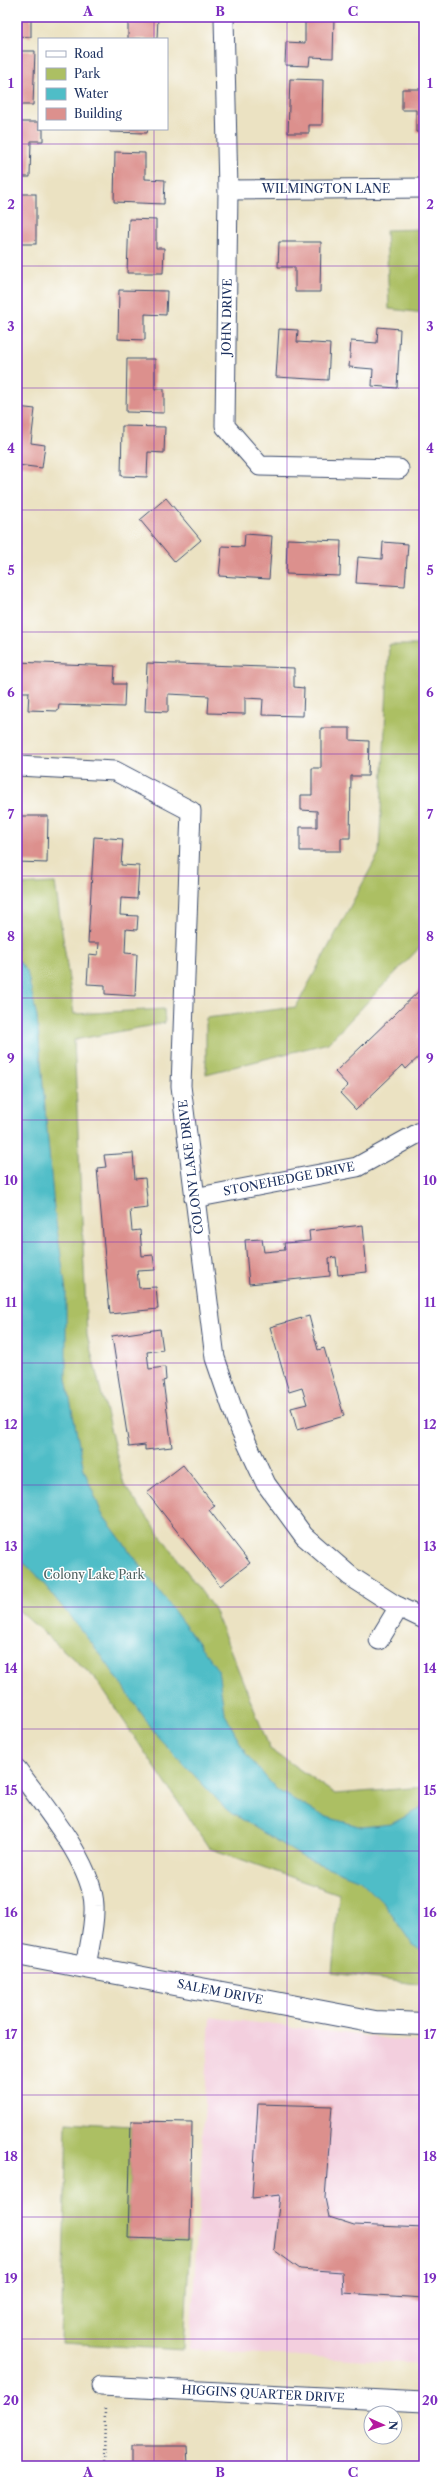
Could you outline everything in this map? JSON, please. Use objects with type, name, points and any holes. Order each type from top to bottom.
[{"type":"street","name":"JOHN DRIVE","points":[[224,17],[228,190],[225,426],[260,466],[399,469]]},
{"type":"street","name":"WILMINGTON LANE","points":[[228,190],[424,188]]},
{"type":"street","name":"COLONY LAKE DRIVE","points":[[17,766],[115,771],[191,811],[181,1086],[215,1358],[237,1422],[266,1484],[304,1536],[350,1576],[399,1607],[424,1619]]},
{"type":"street","name":"STONEHEDGE DRIVE","points":[[194,1198],[356,1167],[424,1130]]},
{"type":"street","points":[[379,1640],[399,1607]]},
{"type":"street","points":[[17,1769],[75,1853],[91,1886],[94,1906],[86,1967]]},
{"type":"street","name":"SALEM DRIVE","points":[[17,1954],[375,2022],[424,2024]]},
{"type":"street","name":"HIGGINS QUARTER DRIVE","points":[[104,2386],[424,2402]]},
{"type":"path","points":[[104,2386],[104,2466]]},
{"type":"shaded area","points":[[210,2017],[424,2043],[424,2363],[190,2350]]},
{"type":"green space","points":[[424,229],[424,313],[389,309],[386,230]]},
{"type":"green space","points":[[389,645],[424,645],[424,943],[328,1043],[206,1074],[206,1018],[296,1007],[379,853]]},
{"type":"green space","name":"Colony Lake Park","points":[[55,883],[74,1014],[164,1009],[165,1023],[74,1040],[87,1335],[124,1485],[214,1609],[270,1749],[335,1794],[424,1787],[424,1985],[332,1973],[339,1894],[209,1848],[95,1678],[17,1609],[17,885]]},
{"type":"green space","points":[[67,2122],[131,2126],[128,2238],[190,2240],[184,2350],[61,2343]]},
{"type":"water","points":[[17,959],[27,971],[37,1017],[54,1208],[66,1291],[66,1379],[84,1470],[102,1514],[218,1670],[224,1712],[246,1754],[277,1790],[323,1816],[362,1827],[391,1824],[424,1807],[424,1952],[412,1944],[385,1905],[360,1880],[304,1858],[227,1810],[158,1737],[101,1655],[35,1573],[17,1557]]},
{"type":"building","points":[[17,17],[31,17],[31,37],[17,36]]},
{"type":"building","points":[[128,17],[158,17],[157,38],[128,38]]},
{"type":"building","points":[[305,17],[334,17],[333,58],[310,57],[309,66],[285,65],[286,42],[305,43]]},
{"type":"building","points":[[17,51],[35,51],[33,105],[17,105]]},
{"type":"building","points":[[290,79],[323,80],[322,125],[309,125],[309,133],[288,133]]},
{"type":"building","points":[[402,89],[424,89],[424,132],[416,132],[416,110],[402,110]]},
{"type":"building","points":[[17,122],[38,122],[38,130],[43,130],[43,141],[31,141],[30,177],[17,177]]},
{"type":"building","points":[[110,130],[148,130],[147,133],[110,132]]},
{"type":"building","points":[[115,152],[145,153],[145,179],[165,180],[164,204],[114,202]]},
{"type":"building","points":[[17,194],[36,194],[36,244],[17,244]]},
{"type":"building","points":[[129,219],[156,220],[156,248],[164,248],[163,273],[127,273]]},
{"type":"building","points":[[279,242],[321,242],[320,292],[295,292],[295,267],[278,267]]},
{"type":"building","points":[[119,290],[167,291],[166,315],[145,314],[145,340],[118,339]]},
{"type":"building","points":[[378,327],[400,329],[397,388],[372,386],[373,369],[349,367],[351,341],[377,343]]},
{"type":"building","points":[[279,329],[298,330],[297,342],[330,344],[328,380],[276,377]]},
{"type":"building","points":[[127,359],[155,359],[155,389],[164,389],[164,413],[126,412]]},
{"type":"building","points":[[17,407],[35,409],[31,443],[45,445],[42,468],[17,465]]},
{"type":"building","points":[[122,426],[165,427],[164,453],[148,452],[147,477],[121,476]]},
{"type":"building","points":[[166,498],[201,540],[175,562],[140,520]]},
{"type":"building","points":[[245,534],[272,536],[269,579],[219,576],[222,546],[244,547]]},
{"type":"building","points":[[287,539],[341,541],[340,576],[286,574]]},
{"type":"building","points":[[383,542],[408,544],[405,586],[356,583],[358,557],[382,559]]},
{"type":"building","points":[[17,662],[115,666],[114,684],[125,684],[124,707],[59,705],[58,711],[28,710],[29,692],[17,692]]},
{"type":"building","points":[[147,663],[294,668],[294,687],[304,688],[303,716],[262,715],[263,699],[245,698],[245,714],[208,713],[209,696],[168,694],[168,712],[145,711]]},
{"type":"building","points":[[321,728],[350,728],[350,740],[369,741],[368,776],[351,776],[350,838],[341,838],[341,851],[300,851],[300,827],[317,827],[317,811],[301,810],[301,795],[312,795],[312,768],[321,768]]},
{"type":"building","points":[[17,816],[48,816],[47,863],[17,862]]},
{"type":"building","points":[[94,837],[123,839],[121,865],[139,866],[137,899],[121,898],[120,915],[138,916],[137,930],[126,929],[125,953],[137,954],[135,996],[105,994],[105,985],[87,984],[89,954],[98,955],[99,943],[88,943]]},
{"type":"building","points":[[424,986],[424,1031],[418,1036],[424,1042],[424,1052],[406,1069],[403,1065],[356,1110],[340,1093],[348,1086],[335,1072]]},
{"type":"building","points":[[133,1153],[135,1179],[145,1178],[148,1208],[130,1210],[132,1231],[140,1230],[142,1256],[153,1255],[155,1270],[137,1271],[139,1288],[156,1287],[158,1309],[110,1314],[97,1168],[106,1167],[104,1155]]},
{"type":"building","points":[[363,1225],[367,1272],[338,1275],[336,1257],[329,1258],[330,1276],[249,1284],[245,1240],[262,1239],[264,1252],[285,1250],[284,1243],[310,1241],[309,1231]]},
{"type":"building","points":[[309,1316],[318,1350],[324,1348],[344,1416],[297,1430],[291,1408],[307,1404],[302,1388],[289,1392],[270,1327]]},
{"type":"building","points":[[160,1329],[163,1350],[147,1352],[149,1369],[165,1367],[166,1380],[163,1381],[172,1447],[145,1450],[145,1445],[129,1447],[112,1336]]},
{"type":"building","points":[[183,1465],[215,1506],[209,1510],[250,1563],[220,1586],[147,1493]]},
{"type":"building","points":[[258,2104],[332,2106],[325,2198],[329,2217],[354,2225],[424,2228],[424,2298],[343,2293],[342,2272],[300,2269],[274,2250],[280,2195],[252,2198]]},
{"type":"building","points":[[131,2121],[192,2122],[190,2240],[128,2238]]},
{"type":"building","points":[[131,2446],[187,2446],[188,2466],[131,2466]]}]
